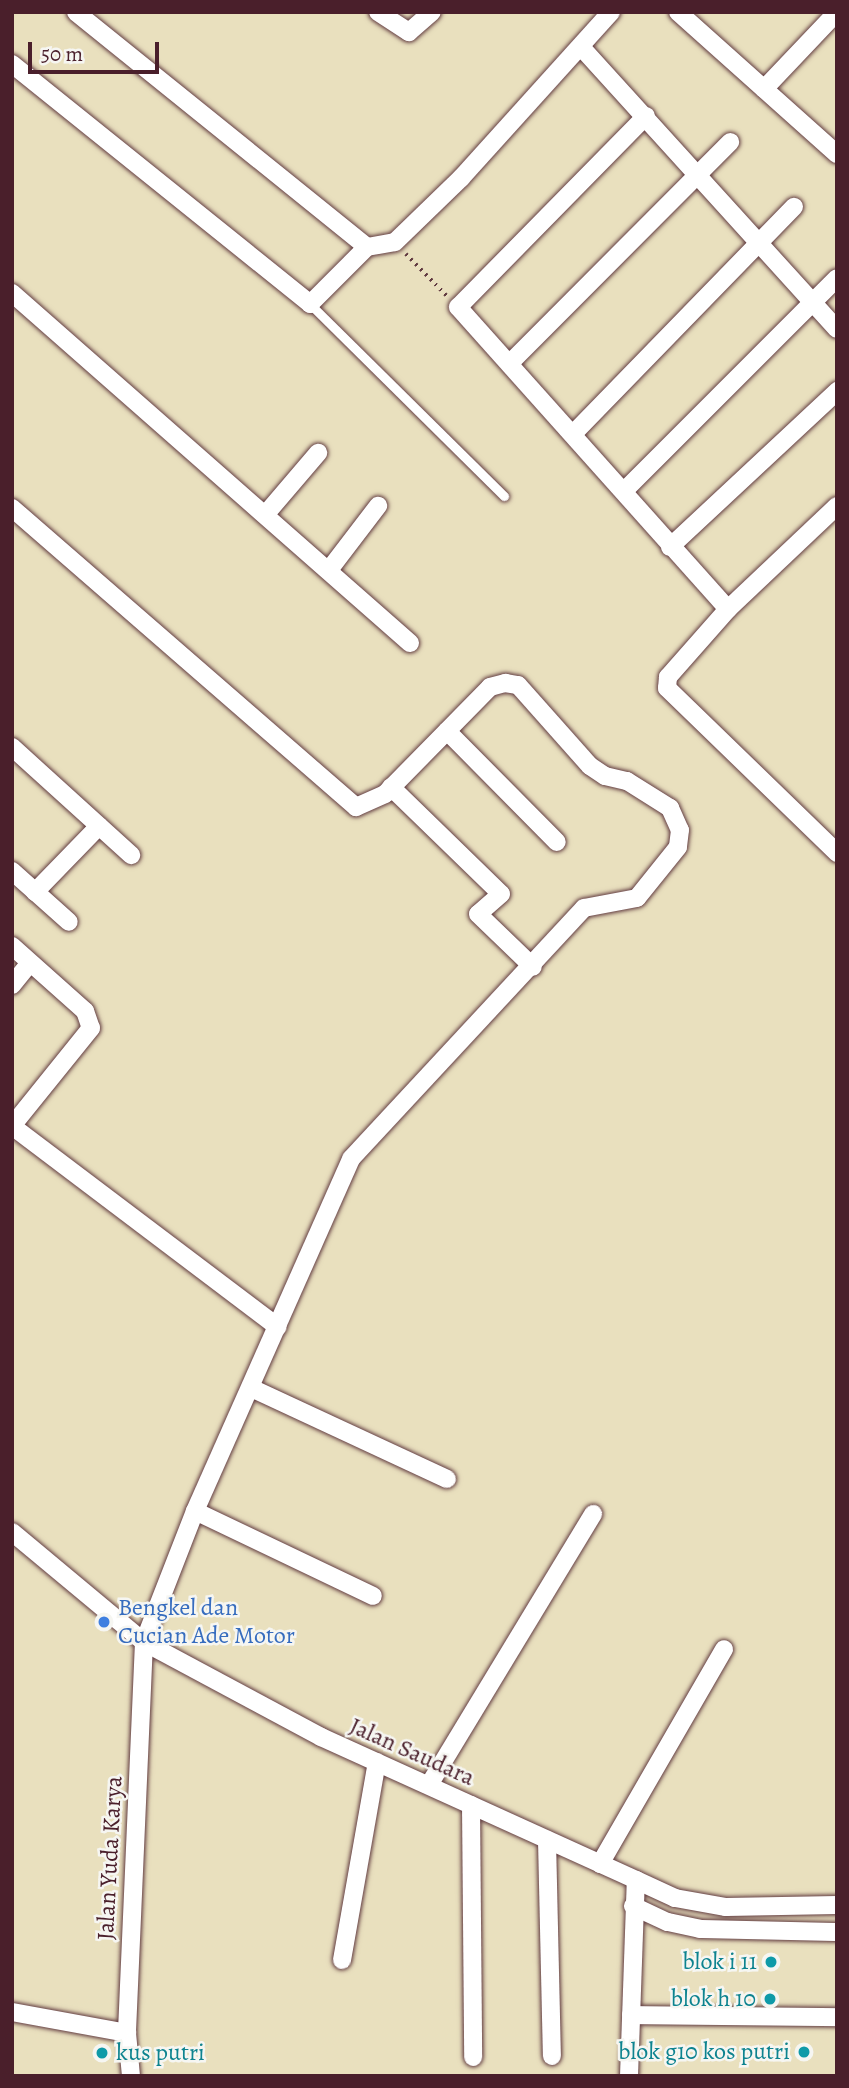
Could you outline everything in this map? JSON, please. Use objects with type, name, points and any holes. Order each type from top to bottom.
[{"type":"street","points":[[76,12],[367,247]]},
{"type":"street","points":[[378,12],[409,32],[432,12]]},
{"type":"street","points":[[12,64],[310,304],[367,247],[395,242],[582,48],[611,12]]},
{"type":"street","points":[[678,12],[837,154]]},
{"type":"street","points":[[764,89],[829,19]]},
{"type":"street","points":[[582,48],[837,329]]},
{"type":"street","points":[[646,116],[458,307],[728,609]]},
{"type":"street","points":[[510,363],[730,142]]},
{"type":"street","points":[[573,434],[794,207]]},
{"type":"street","points":[[624,491],[837,278]]},
{"type":"street","points":[[12,293],[410,643]]},
{"type":"street","points":[[670,547],[837,391]]},
{"type":"street","points":[[265,514],[318,453]]},
{"type":"street","points":[[329,570],[378,506]]},
{"type":"street","points":[[837,506],[728,609],[668,677],[667,688],[837,852]]},
{"type":"street","points":[[12,508],[356,807],[391,787],[447,732],[557,842]]},
{"type":"street","name":"Jalan Yuda Karya","points":[[131,2076],[127,2033],[144,1642],[195,1511],[351,1159],[533,967],[584,908],[637,898],[678,847],[680,830],[670,808],[627,781],[605,776],[590,766],[518,685],[490,687],[447,732]]},
{"type":"street","points":[[12,747],[131,855]]},
{"type":"street","points":[[391,787],[501,894],[478,914],[533,967]]},
{"type":"street","points":[[35,892],[99,826]]},
{"type":"street","points":[[12,871],[69,922]]},
{"type":"street","points":[[12,946],[85,1011],[91,1028],[12,1126],[278,1328]]},
{"type":"street","points":[[12,985],[30,963]]},
{"type":"street","points":[[251,1388],[447,1479]]},
{"type":"street","points":[[195,1511],[373,1596]]},
{"type":"street","points":[[429,1785],[593,1514]]},
{"type":"street","name":"Jalan Saudara","points":[[12,1532],[144,1642],[377,1762],[547,1840],[675,1898],[726,1907],[831,1905]]},
{"type":"street","points":[[600,1864],[724,1650]]},
{"type":"street","points":[[342,1960],[377,1762]]},
{"type":"street","points":[[471,1805],[473,2057]]},
{"type":"street","points":[[547,1840],[552,2056]]},
{"type":"street","points":[[629,2076],[636,1880]]},
{"type":"street","points":[[633,1906],[667,1922],[700,1929],[831,1932],[831,1905]]},
{"type":"street","points":[[12,2012],[127,2033]]},
{"type":"street","points":[[631,2015],[837,2017]]},
{"type":"lane","points":[[310,304],[505,496]]},
{"type":"path","points":[[395,242],[458,307]]},
{"type":"place","name":"Bengkel dan Cucian Ade Motor","points":[[104,1622]]},
{"type":"place","name":"blok i 11","points":[[771,1962]]},
{"type":"place","name":"blok h 10","points":[[770,1999]]},
{"type":"place","name":"blok g10 kos putri","points":[[804,2052]]},
{"type":"place","name":"kus putri","points":[[102,2053]]}]
